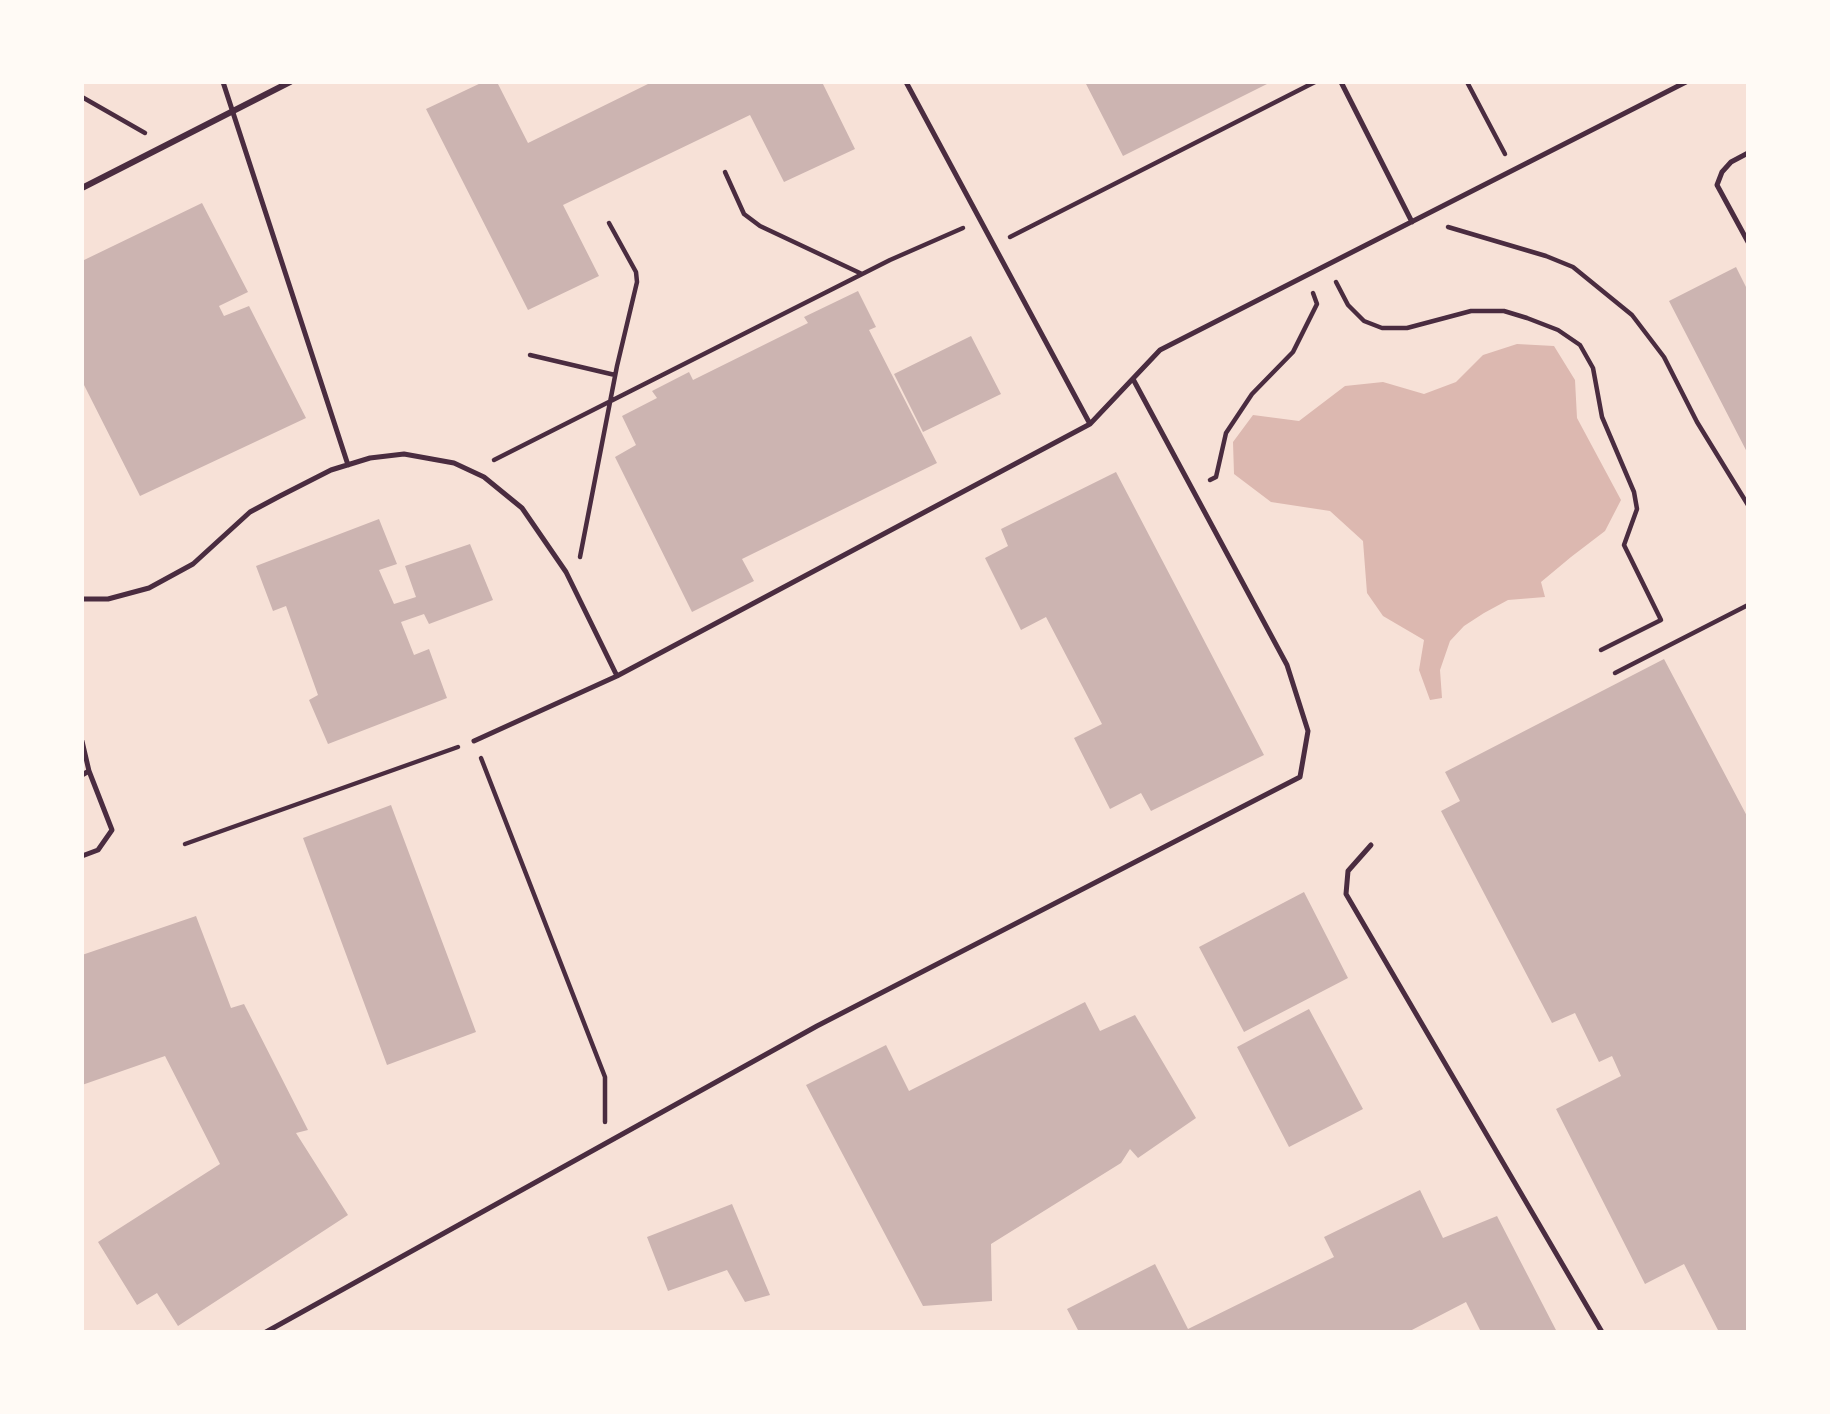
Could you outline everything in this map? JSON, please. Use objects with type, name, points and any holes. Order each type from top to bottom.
[{"type":"street","points":[[82,188],[290,82]]},
{"type":"lane","points":[[223,82],[348,465]]},
{"type":"lane","points":[[906,82],[1090,424]]},
{"type":"lane","points":[[1341,82],[1412,222]]},
{"type":"lane","points":[[474,741],[617,676],[1090,424],[1160,350],[1686,82]]},
{"type":"lane","points":[[1748,153],[1731,162],[1721,172],[1717,185],[1748,242]]},
{"type":"lane","points":[[267,1332],[830,1020],[1300,777],[1308,731],[1287,665],[1133,379]]},
{"type":"lane","points":[[82,599],[108,599],[149,587],[193,564],[250,512],[331,470],[370,458],[404,454],[454,463],[484,477],[523,508],[566,572],[617,676]]},
{"type":"lane","points":[[82,741],[89,771],[112,830],[98,850],[82,856]]},
{"type":"lane","points":[[82,775],[89,771]]},
{"type":"lane","points":[[1371,845],[1348,871],[1346,894],[1602,1332]]},
{"type":"path","points":[[994,245],[1315,82]]},
{"type":"path","points":[[1466,82],[1513,171]]},
{"type":"path","points":[[82,97],[167,145]]},
{"type":"path","points":[[725,172],[744,214],[760,226],[863,274]]},
{"type":"path","points":[[1433,211],[1445,226],[1546,256],[1573,267],[1632,315],[1664,357],[1697,422],[1748,505]]},
{"type":"path","points":[[471,471],[890,260],[980,220]]},
{"type":"path","points":[[574,589],[615,375],[637,282],[636,272],[609,223]]},
{"type":"path","points":[[1327,265],[1348,305],[1364,321],[1382,328],[1407,328],[1471,312],[1504,311],[1558,330],[1580,345],[1593,368],[1602,416],[1634,492],[1637,509],[1624,545],[1661,620],[1601,650]]},
{"type":"path","points":[[1192,490],[1216,477],[1226,433],[1252,394],[1293,352],[1317,304],[1308,275]]},
{"type":"path","points":[[530,355],[615,375]]},
{"type":"path","points":[[1615,673],[1748,605]]},
{"type":"path","points":[[185,844],[474,741],[605,1077],[606,1144]]},
{"type":"shaded area","points":[[1517,344],[1554,346],[1575,380],[1577,418],[1621,500],[1605,531],[1541,582],[1545,597],[1508,600],[1464,626],[1450,641],[1440,670],[1442,698],[1430,700],[1419,670],[1424,640],[1383,616],[1367,593],[1363,541],[1330,511],[1271,502],[1234,474],[1233,442],[1253,415],[1299,421],[1345,386],[1383,382],[1424,394],[1456,382],[1483,355]]},
{"type":"building","points":[[483,82],[497,82],[528,143],[652,82],[822,82],[855,149],[784,182],[750,115],[563,205],[599,276],[528,310],[426,109]]},
{"type":"building","points":[[1085,82],[1271,82],[1123,156]]},
{"type":"building","points":[[202,203],[248,292],[219,306],[224,316],[249,306],[306,418],[140,496],[82,381],[82,261]]},
{"type":"building","points":[[1736,267],[1748,291],[1748,454],[1669,301]]},
{"type":"building","points":[[858,291],[876,327],[869,330],[937,463],[742,559],[754,581],[692,612],[615,457],[636,445],[622,416],[657,398],[652,391],[689,372],[693,380],[808,323],[804,317]]},
{"type":"building","points":[[971,336],[1001,394],[923,432],[894,374]]},
{"type":"building","points":[[1116,472],[1264,755],[1151,811],[1141,793],[1110,809],[1074,738],[1102,724],[1046,617],[1021,630],[985,558],[1008,546],[1001,529]]},
{"type":"building","points":[[379,519],[397,564],[379,570],[394,604],[416,597],[405,566],[470,544],[493,600],[429,624],[424,614],[401,622],[414,655],[429,649],[447,698],[328,744],[309,700],[318,695],[286,606],[273,611],[256,566]]},
{"type":"building","points":[[1664,659],[1748,818],[1748,1332],[1719,1332],[1684,1264],[1645,1284],[1556,1109],[1621,1076],[1612,1056],[1599,1062],[1575,1013],[1552,1023],[1441,811],[1460,801],[1445,772]]},
{"type":"building","points":[[391,805],[476,1032],[387,1065],[303,838]]},
{"type":"building","points":[[1304,892],[1348,978],[1244,1032],[1199,947]]},
{"type":"building","points":[[196,916],[231,1008],[244,1004],[308,1130],[296,1133],[348,1215],[178,1326],[157,1293],[137,1305],[98,1242],[220,1164],[165,1056],[82,1085],[82,955]]},
{"type":"building","points":[[1085,1002],[1100,1031],[1135,1015],[1196,1118],[1138,1158],[1130,1149],[1121,1163],[991,1244],[992,1301],[923,1306],[806,1085],[886,1045],[909,1091]]},
{"type":"building","points":[[1309,1009],[1363,1109],[1289,1147],[1237,1047]]},
{"type":"building","points":[[1420,1190],[1443,1238],[1497,1216],[1557,1332],[1481,1332],[1466,1302],[1408,1332],[1079,1332],[1067,1309],[1155,1264],[1188,1329],[1334,1257],[1324,1237]]},
{"type":"building","points":[[732,1204],[770,1295],[745,1302],[727,1270],[668,1291],[647,1237]]}]
